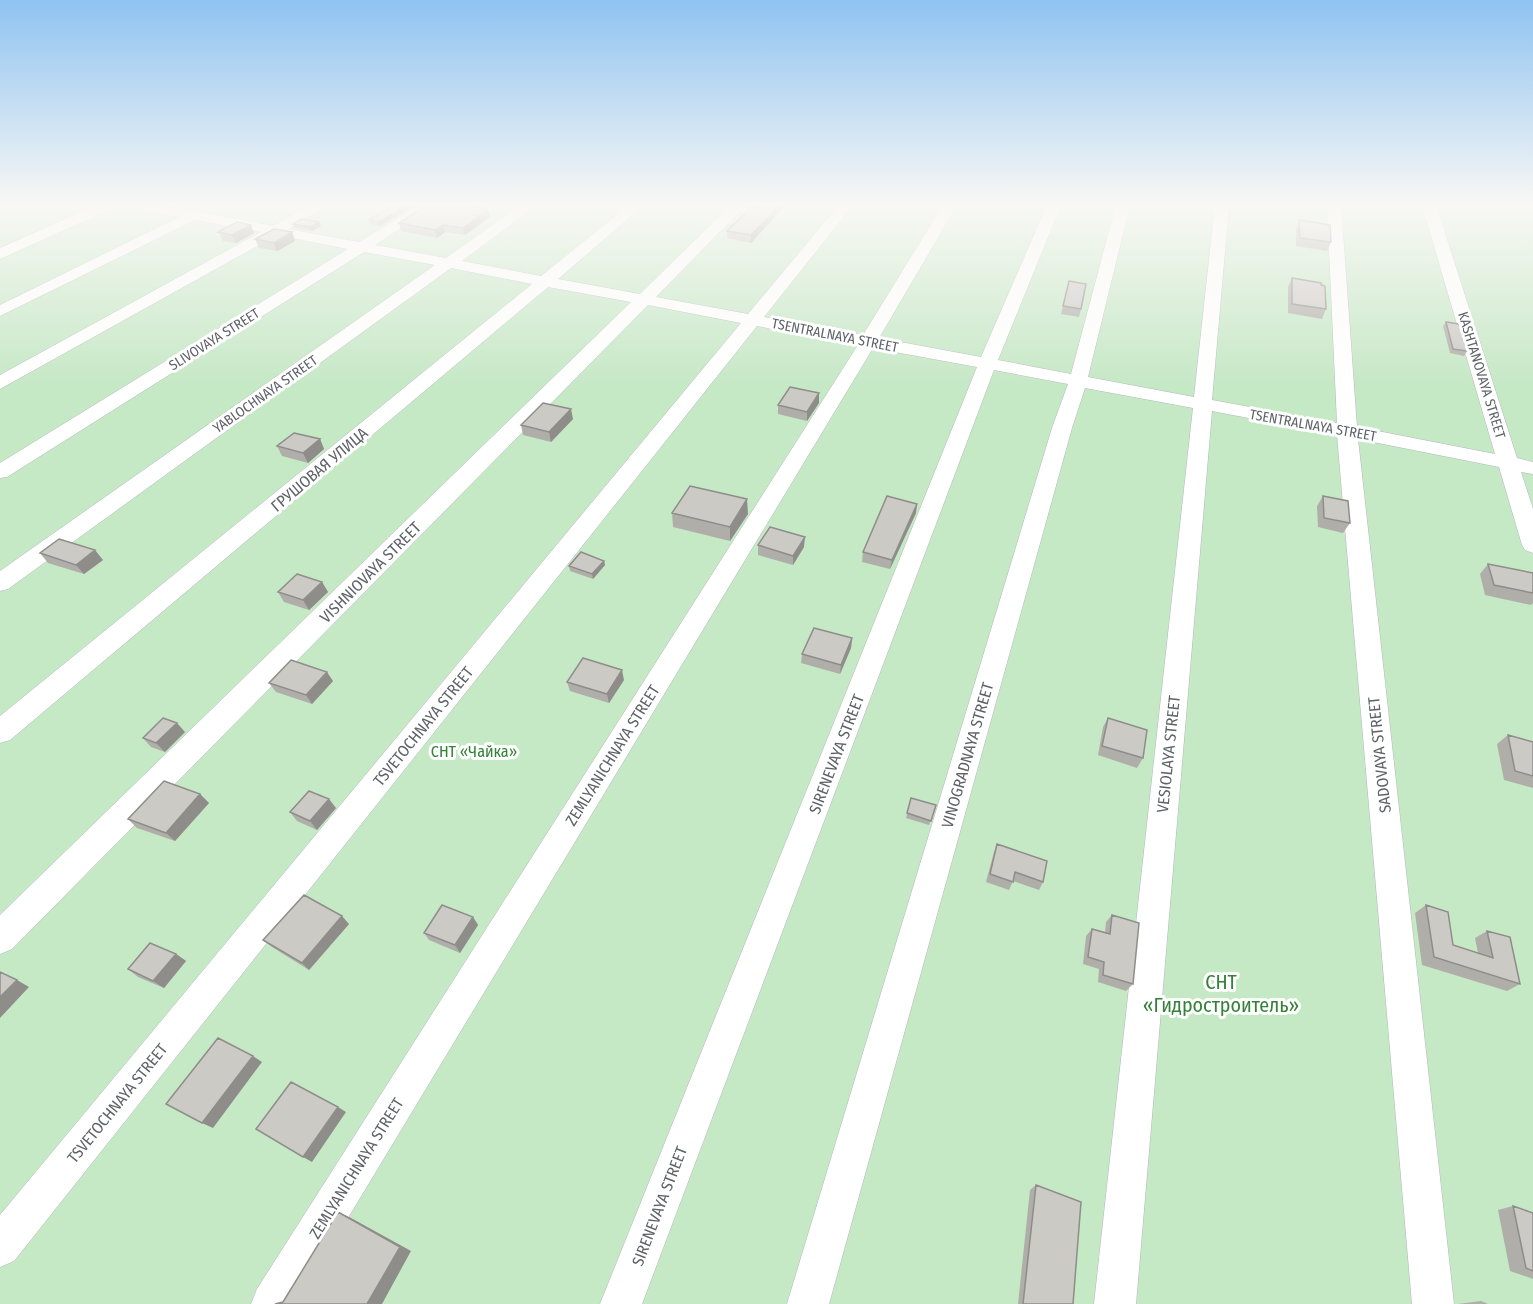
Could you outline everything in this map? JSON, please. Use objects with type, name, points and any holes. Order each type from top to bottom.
[{"type":"street","points":[[0,311],[91,266]]},
{"type":"street","points":[[0,383],[210,266]]},
{"type":"street","name":"SLIVOVAYA STREET","points":[[0,472],[332,266]]},
{"type":"street","name":"YABLOCHNAYA STREET","points":[[0,583],[444,266]]},
{"type":"street","name":"TSENTRALNAYA STREET","points":[[458,266],[1347,431],[1533,468]]},
{"type":"street","name":"ГРУШОВАЯ УЛИЦА","points":[[0,732],[563,266]]},
{"type":"street","name":"VISHNIOVAYA STREET","points":[[0,938],[678,266]]},
{"type":"street","name":"TSVETOCHNAYA STREET","points":[[0,1247],[797,266]]},
{"type":"street","name":"ZEMLYANICHNAYA STREET","points":[[272,1304],[914,266]]},
{"type":"street","name":"SIRENEVAYA STREET","points":[[621,1304],[987,364],[1028,266]]},
{"type":"street","name":"VINOGRADNAYA STREET","points":[[808,1304],[1062,428],[1078,382],[1108,266]]},
{"type":"street","name":"VESIOLAYA STREET","points":[[1115,1304],[1216,266]]},
{"type":"street","name":"SADOVAYA STREET","points":[[1338,266],[1347,431],[1433,1304]]},
{"type":"street","name":"KASHTANOVAYA STREET","points":[[1448,266],[1533,545]]},
{"type":"green space","points":[[0,266],[1533,266],[1533,1304],[0,1304]]},
{"type":"building","points":[[1292,278],[1321,283],[1325,286],[1326,309],[1292,304]]},
{"type":"building","points":[[1069,281],[1086,284],[1081,309],[1063,306]]},
{"type":"building","points":[[1446,322],[1459,324],[1467,351],[1453,349]]},
{"type":"building","points":[[790,387],[819,393],[807,412],[778,405]]},
{"type":"building","points":[[543,403],[571,409],[549,432],[521,425]]},
{"type":"building","points":[[294,433],[320,439],[303,453],[277,446]]},
{"type":"building","points":[[690,486],[747,499],[730,527],[672,513]]},
{"type":"building","points":[[887,496],[917,504],[892,560],[863,552]]},
{"type":"building","points":[[1323,496],[1348,501],[1350,523],[1324,518]]},
{"type":"building","points":[[770,527],[805,537],[793,556],[758,545]]},
{"type":"building","points":[[59,539],[95,550],[76,565],[40,553]]},
{"type":"building","points":[[581,552],[604,561],[592,574],[569,566]]},
{"type":"building","points":[[1488,564],[1533,573],[1533,593],[1494,585]]},
{"type":"building","points":[[297,574],[322,582],[303,600],[278,592]]},
{"type":"building","points":[[814,628],[852,638],[841,665],[802,654]]},
{"type":"building","points":[[583,658],[622,670],[607,694],[567,682]]},
{"type":"building","points":[[291,660],[327,672],[306,695],[269,683]]},
{"type":"building","points":[[163,718],[177,723],[156,743],[143,738]]},
{"type":"building","points":[[1108,718],[1147,730],[1143,758],[1102,746]]},
{"type":"building","points":[[1508,735],[1533,742],[1533,776],[1515,771]]},
{"type":"building","points":[[164,781],[200,794],[166,833],[128,819]]},
{"type":"building","points":[[309,791],[329,799],[310,821],[290,812]]},
{"type":"building","points":[[911,798],[936,805],[931,821],[907,813]]},
{"type":"building","points":[[997,844],[1047,861],[1043,882],[1015,872],[1013,882],[990,874]]},
{"type":"building","points":[[304,895],[342,916],[302,963],[263,940]]},
{"type":"building","points":[[442,905],[473,917],[455,945],[424,933]]},
{"type":"building","points":[[1426,905],[1448,912],[1453,945],[1493,958],[1487,931],[1510,937],[1520,984],[1434,957]]},
{"type":"building","points":[[1112,915],[1139,923],[1133,984],[1103,975],[1104,962],[1088,957],[1092,929],[1110,934]]},
{"type":"building","points":[[150,943],[176,954],[153,981],[128,969]]},
{"type":"building","points":[[0,972],[17,980],[0,997]]},
{"type":"building","points":[[218,1038],[253,1056],[202,1123],[166,1104]]},
{"type":"building","points":[[291,1082],[338,1107],[303,1157],[256,1129]]},
{"type":"building","points":[[1036,1185],[1081,1202],[1073,1304],[1023,1304]]},
{"type":"building","points":[[1513,1206],[1533,1213],[1533,1271],[1526,1268]]},
{"type":"building","points":[[338,1212],[400,1247],[367,1304],[275,1304],[283,1302]]},
{"type":"park label","name":"СНТ «Чайка»","points":[[474,751]]},
{"type":"park label","name":"СНТ «Гидростроитель»","points":[[1221,994]]}]
